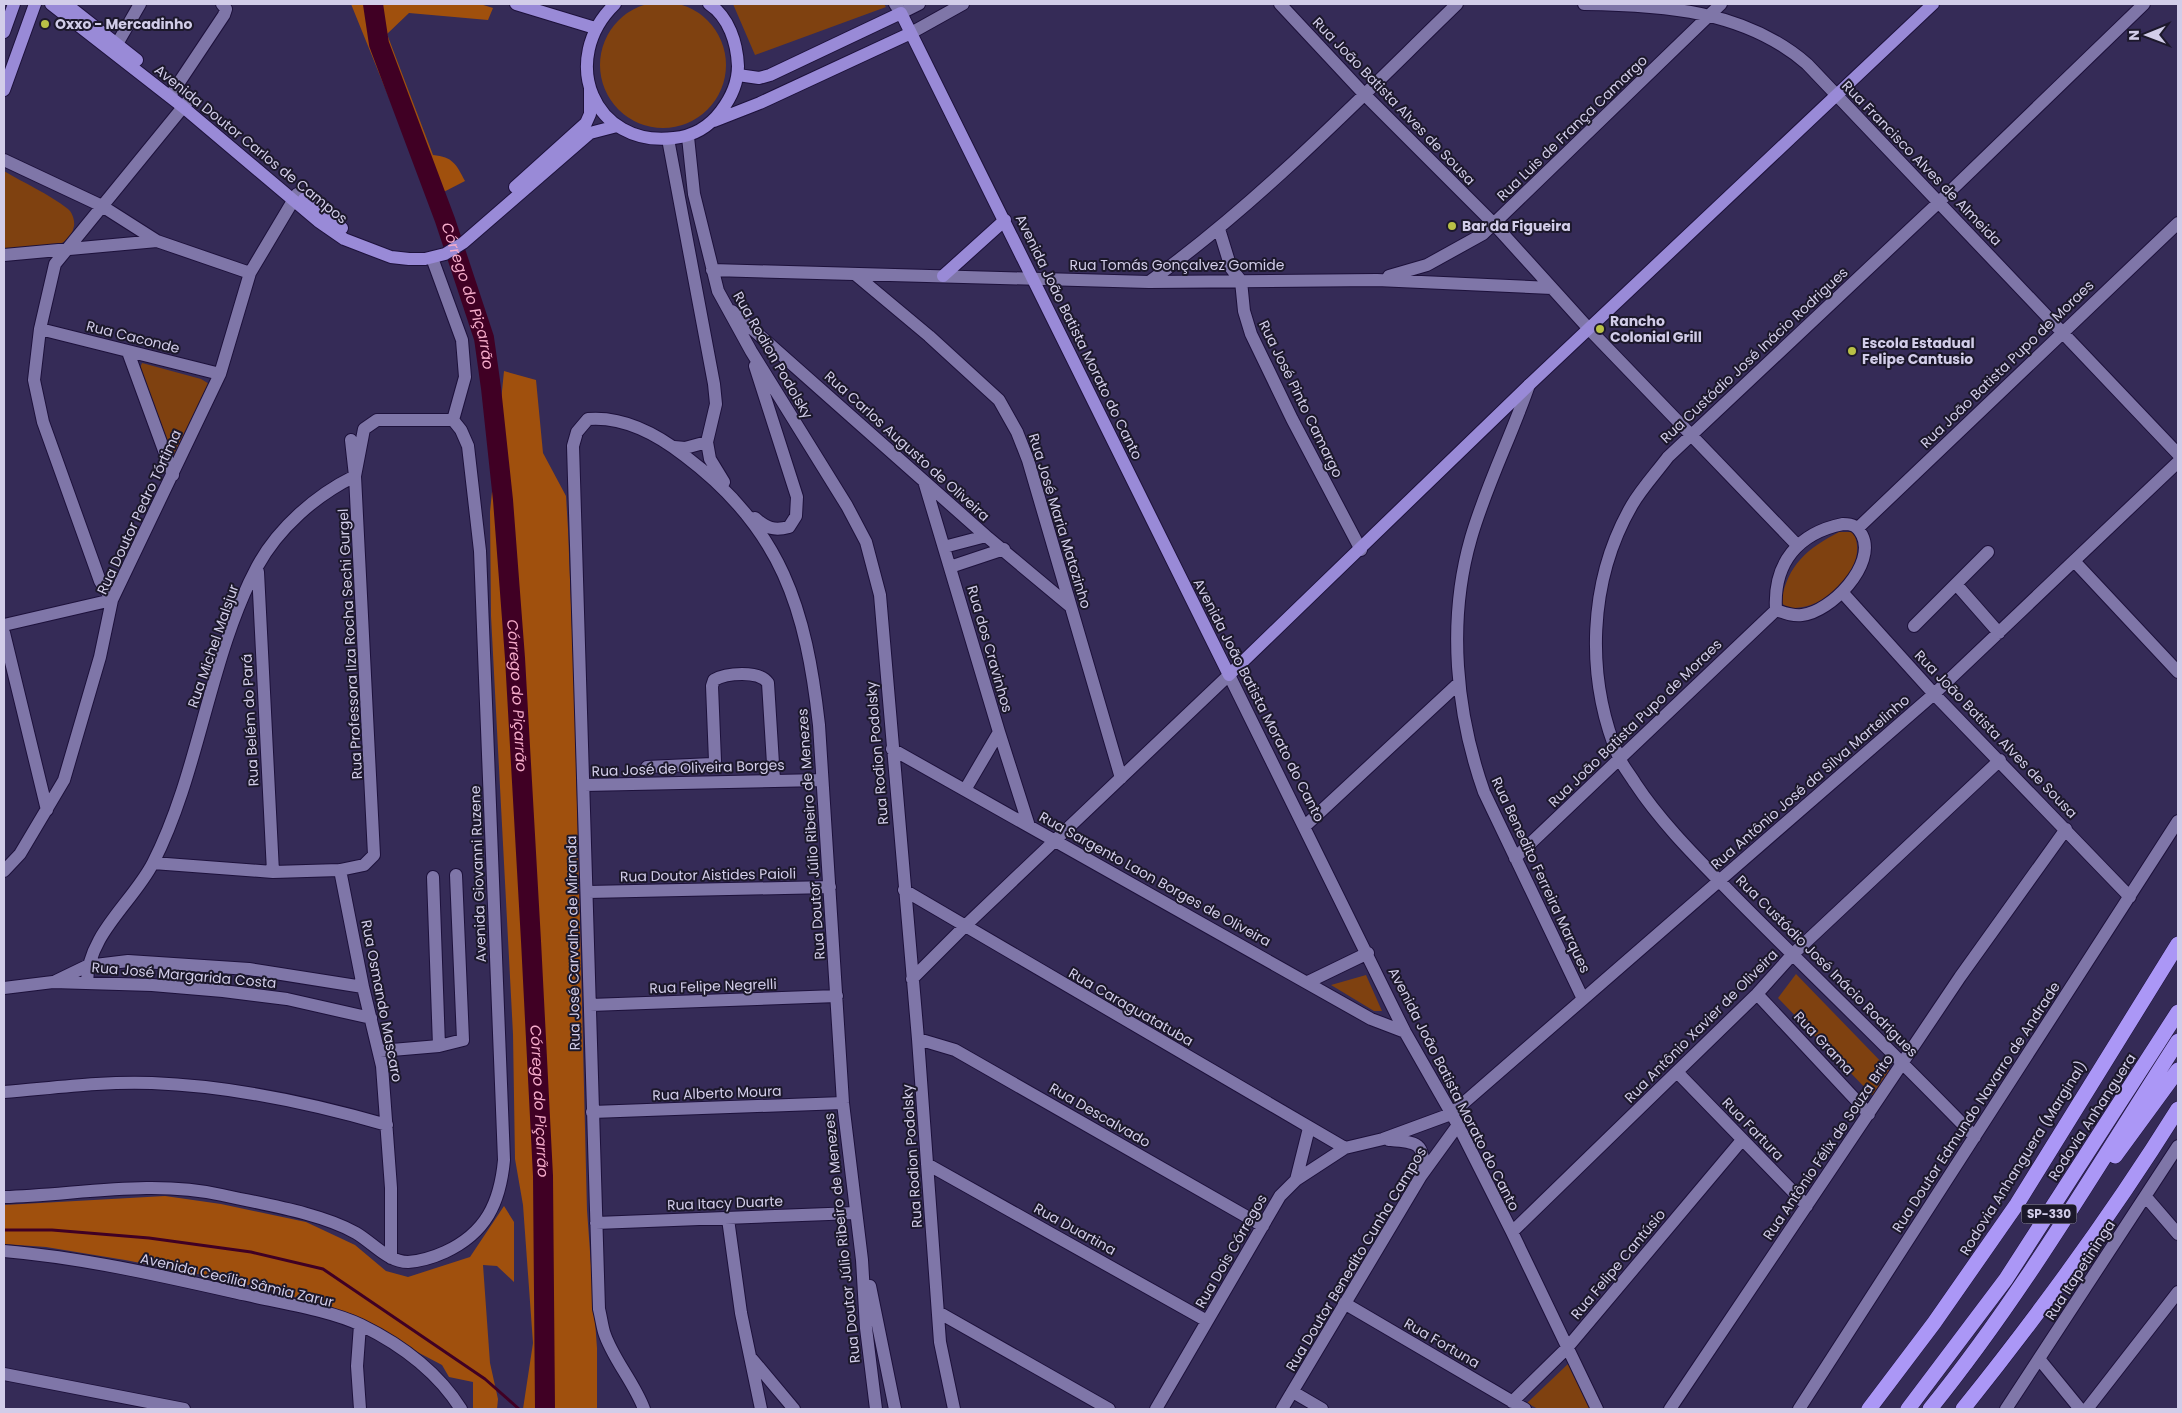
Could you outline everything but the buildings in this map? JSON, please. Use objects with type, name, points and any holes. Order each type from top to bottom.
[{"type":"highway","name":"Rodovia Anhanguera (Marginal)","points":[[1870,1409],[1934,1323],[2017,1204],[2178,944]]},
{"type":"highway","name":"Rodovia Anhanguera","points":[[1908,1409],[2006,1279],[2178,1012]]},
{"type":"highway","name":"SP-330","points":[[1930,1409],[1967,1364],[2009,1303],[2178,1041]]},
{"type":"highway","points":[[2009,1303],[2178,1070]]},
{"type":"highway","points":[[1963,1409],[2022,1334],[2096,1232],[2178,1109]]},
{"type":"main road","points":[[4,32],[14,4]]},
{"type":"main road","points":[[4,90],[35,4]]},
{"type":"main road","name":"Avenida Doutor Carlos de Campos","points":[[50,4],[186,104],[344,239],[391,257],[408,259],[439,253]]},
{"type":"main road","name":"Avenida Doutor Carlos de Campos","points":[[66,4],[174,90],[186,104]]},
{"type":"main road","points":[[516,4],[595,28]]},
{"type":"main road","points":[[461,240],[586,123],[590,114],[590,89],[586,68],[588,47],[595,28],[615,4]]},
{"type":"main road","points":[[709,4],[729,26],[738,50],[738,75],[730,100],[714,121]]},
{"type":"main road","points":[[1229,675],[1361,550],[1529,386],[1933,4]]},
{"type":"main road","points":[[738,75],[759,78],[770,75],[898,8]]},
{"type":"main road","name":"Avenida João Batista Morato do Canto","points":[[898,8],[1005,220],[1229,675]]},
{"type":"main road","points":[[590,89],[601,110],[618,126],[635,136],[654,141],[688,137],[714,121],[760,103],[911,33]]},
{"type":"main road","points":[[439,253],[461,240],[590,132],[618,126]]},
{"type":"main road","points":[[942,276],[1005,220]]},
{"type":"street","points":[[117,44],[140,4]]},
{"type":"street","points":[[174,90],[224,15],[226,9],[222,4]]},
{"type":"street","points":[[898,8],[919,4]]},
{"type":"street","points":[[911,33],[964,4]]},
{"type":"street","name":"Rua João Batista Alves de Sousa","points":[[1280,4],[1364,94],[1494,224],[1589,329],[1797,545]]},
{"type":"street","points":[[1149,282],[1220,229],[1457,4]]},
{"type":"street","name":"Rua Francisco Alves de Almeida","points":[[1584,4],[1658,8],[1710,14],[1749,27],[1792,50],[2063,331],[2178,454]]},
{"type":"street","name":"Rua Luis de França Camargo","points":[[1377,280],[1427,265],[1483,234],[1721,4]]},
{"type":"street","name":"Rua Custódio José Inácio Rodrigues","points":[[1974,1136],[1903,1062],[1792,955],[1659,817],[1620,759],[1605,714],[1596,672],[1596,631],[1599,597],[1606,566],[1632,505],[1668,457],[1690,434],[1938,203],[2144,4]]},
{"type":"street","points":[[4,625],[112,600],[100,581],[43,422],[34,380],[40,329],[55,264],[65,249],[186,104]]},
{"type":"street","name":"Rua Rodion Podolsky","points":[[688,137],[694,194],[712,270],[725,304],[751,351],[847,506],[866,542],[880,595],[918,1039],[938,1312],[942,1351],[954,1409]]},
{"type":"street","points":[[668,139],[714,384],[716,404],[707,442],[710,459],[742,507],[770,529],[778,530],[789,527],[796,516],[797,497],[772,425],[751,351]]},
{"type":"street","points":[[4,160],[102,206],[157,241],[250,272]]},
{"type":"street","name":"Rua Doutor Pedro Tórtima","points":[[4,871],[20,854],[64,780],[100,657],[112,600],[173,476],[220,374],[250,272],[294,196]]},
{"type":"street","name":"Rua João Batista Pupo de Moraes","points":[[1858,528],[2178,223]]},
{"type":"street","name":"Rua José Pinto Camargo","points":[[1220,229],[1231,268],[1241,281],[1244,311],[1251,334],[1292,420],[1361,550]]},
{"type":"street","points":[[4,255],[157,241]]},
{"type":"street","points":[[355,476],[364,429],[377,420],[453,420],[464,377],[462,340],[439,253]]},
{"type":"street","name":"Rua Tomás Gonçalvez Gomide","points":[[712,270],[1149,282],[1377,280],[1552,288]]},
{"type":"street","name":"Rua José Maria Matozinho","points":[[856,275],[943,349],[999,400],[1009,415],[1028,460],[1122,778]]},
{"type":"street","name":"Rua Carlos Augusto de Oliveira","points":[[725,304],[986,536],[1004,549],[1071,608]]},
{"type":"street","name":"Rua Caconde","points":[[40,329],[220,374]]},
{"type":"street","points":[[128,352],[173,476]]},
{"type":"street","name":"Rua Benedito Ferreira Marques","points":[[1529,386],[1493,474],[1470,540],[1459,611],[1459,683],[1463,720],[1472,758],[1488,800],[1583,999]]},
{"type":"street","name":"Rua Doutor Júlio Ribeiro de Menezes","points":[[574,467],[573,446],[577,432],[588,419],[604,418],[626,422],[674,447],[698,465],[742,507],[781,567],[802,627],[813,669],[830,887],[843,1103],[862,1260],[866,1328],[876,1409]]},
{"type":"street","name":"Avenida Giovanni Ruzene","points":[[391,1258],[408,1262],[421,1260],[461,1245],[477,1232],[491,1212],[502,1187],[504,1160],[480,551],[468,446],[462,430],[453,420]]},
{"type":"street","name":"Rua Professora Ilza Rocha Sechi Gurgel","points":[[340,870],[364,865],[374,855],[376,847],[355,476],[351,440]]},
{"type":"street","points":[[674,447],[685,448],[707,442]]},
{"type":"street","name":"Rua Antônio José da Silva Martelinho","points":[[1451,1114],[1934,694],[2178,462]]},
{"type":"street","name":"Rua José Carvalho de Miranda","points":[[574,467],[599,1309],[604,1332],[644,1409]]},
{"type":"street","name":"Rua Michel Malsjur","points":[[87,982],[87,966],[99,940],[153,863],[188,771],[236,617],[258,567],[296,518],[322,495],[355,476]]},
{"type":"street","name":"Rua dos Cravinhos","points":[[924,481],[998,732],[1029,826]]},
{"type":"street","points":[[1852,524],[1858,528],[1866,542],[1866,554],[1855,575],[1842,592],[1819,609],[1803,615],[1790,615],[1776,610],[1775,589],[1781,570],[1797,545],[1816,532],[1830,527],[1852,524]]},
{"type":"street","points":[[944,547],[986,536]]},
{"type":"street","points":[[950,567],[1004,549]]},
{"type":"street","points":[[1914,626],[1988,552]]},
{"type":"street","points":[[2075,562],[2178,672]]},
{"type":"street","name":"Rua Belém do Pará","points":[[258,567],[273,872]]},
{"type":"street","points":[[1956,584],[1999,633]]},
{"type":"street","name":"Rua João Batista Alves de Sousa","points":[[1842,592],[1934,694],[2000,760],[2130,897]]},
{"type":"street","name":"Rua João Batista Pupo de Moraes","points":[[1515,858],[1776,610]]},
{"type":"street","points":[[4,632],[47,810]]},
{"type":"street","points":[[647,767],[712,764],[715,761],[712,686],[714,680],[725,676],[756,675],[768,683],[774,780]]},
{"type":"street","points":[[912,980],[964,926],[1229,675]]},
{"type":"street","name":"Avenida João Batista Morato do Canto","points":[[1229,675],[1368,953],[1405,1032],[1458,1125],[1512,1232],[1597,1409]]},
{"type":"street","points":[[1305,826],[1459,683]]},
{"type":"street","points":[[965,790],[998,732]]},
{"type":"street","name":"Rua Sargento Laon Borges de Oliveira","points":[[892,749],[1371,1019],[1405,1032]]},
{"type":"street","name":"Rua Antônio Xavier de Oliveira","points":[[1512,1232],[1757,994],[1792,955],[2000,760]]},
{"type":"street","name":"Rua José de Oliveira Borges","points":[[584,785],[822,780]]},
{"type":"street","name":"Rua Doutor Edmundo Navarro de Andrade","points":[[1799,1409],[2178,820]]},
{"type":"street","name":"Rua Antônio Félix de Souza Brito","points":[[1670,1409],[1960,977],[2066,829]]},
{"type":"street","points":[[153,863],[273,872],[340,870]]},
{"type":"street","name":"Rua Osmando Mascaro","points":[[340,870],[363,987],[380,1051],[391,1188],[391,1258]]},
{"type":"street","points":[[380,1051],[439,1046],[463,1040],[456,875]]},
{"type":"street","points":[[432,877],[439,1046]]},
{"type":"street","name":"Rua Doutor Aistides Paioli","points":[[588,892],[830,887]]},
{"type":"street","name":"Rua Caraguatatuba","points":[[904,890],[1345,1148]]},
{"type":"street","points":[[1308,982],[1368,953]]},
{"type":"street","name":"Rua José Margarida Costa","points":[[53,982],[87,966],[128,961],[217,965],[363,987]]},
{"type":"street","name":"Rua José Margarida Costa","points":[[4,988],[53,982],[152,985],[287,999],[371,1018]]},
{"type":"street","name":"Rua Grama","points":[[1757,994],[1869,1114]]},
{"type":"street","name":"Rua Felipe Negrelli","points":[[590,1005],[837,996]]},
{"type":"street","name":"Rua Descalvado","points":[[918,1039],[955,1050],[1263,1226]]},
{"type":"street","name":"Rua Fartura","points":[[1677,1072],[1807,1206]]},
{"type":"street","points":[[4,1092],[111,1084],[151,1083],[188,1086],[251,1092],[349,1114],[387,1125]]},
{"type":"street","name":"Rua Alberto Moura","points":[[592,1112],[843,1103]]},
{"type":"street","name":"Rua Dois Córregos","points":[[1156,1409],[1280,1196],[1296,1180],[1345,1148],[1384,1139],[1451,1114]]},
{"type":"street","points":[[1421,1176],[1423,1155],[1418,1140],[1426,1123]]},
{"type":"street","name":"Rua Doutor Benedito Cunha Campos","points":[[1282,1409],[1421,1176],[1458,1125]]},
{"type":"street","points":[[1296,1180],[1309,1128]]},
{"type":"street","points":[[1384,1139],[1408,1141],[1419,1147],[1441,1149]]},
{"type":"street","name":"Rua Felipe Cantúsio","points":[[1512,1402],[1567,1348],[1742,1140]]},
{"type":"street","name":"Rua Itapetininga","points":[[2006,1409],[2040,1360],[2178,1146]]},
{"type":"street","name":"Rua Duartina","points":[[928,1164],[1207,1321]]},
{"type":"street","points":[[4,1197],[165,1189],[220,1194],[332,1222],[356,1233],[391,1258]]},
{"type":"street","points":[[2146,1196],[2178,1234]]},
{"type":"street","name":"Rua Itacy Duarte","points":[[596,1223],[855,1213]]},
{"type":"street","points":[[728,1218],[741,1313],[760,1409]]},
{"type":"street","name":"Avenida Cecília Sâmia Zarur","points":[[4,1251],[90,1263],[174,1280],[306,1308],[360,1325],[417,1359],[440,1379],[462,1409]]},
{"type":"street","points":[[862,1260],[879,1325],[895,1409]]},
{"type":"street","points":[[2087,1409],[2178,1292]]},
{"type":"street","name":"Rua Fortuna","points":[[1344,1303],[1524,1409]]},
{"type":"street","points":[[938,1312],[1109,1409]]},
{"type":"street","points":[[360,1325],[357,1366],[360,1409]]},
{"type":"street","points":[[751,1357],[794,1409]]},
{"type":"street","points":[[2040,1360],[2080,1409]]},
{"type":"street","points":[[4,1374],[184,1409]]},
{"type":"street","points":[[1292,1392],[1322,1409]]},
{"type":"shaded area","points":[[663,2],[687,7],[707,21],[721,41],[726,65],[721,89],[707,109],[687,123],[663,128],[639,123],[619,109],[605,89],[600,65],[605,41],[619,21],[639,7]]},
{"type":"shaded area","points":[[351,4],[480,4],[493,8],[488,20],[409,13],[387,34],[433,155],[453,162],[465,181],[430,199]]},
{"type":"shaded area","points":[[733,4],[884,4],[886,7],[755,55]]},
{"type":"shaded area","points":[[4,171],[53,198],[69,210],[74,219],[74,226],[64,242],[45,248],[4,250]]},
{"type":"shaded area","points":[[142,363],[201,379],[211,385],[175,457],[170,456],[138,373]]},
{"type":"shaded area","points":[[504,371],[536,380],[543,453],[566,496],[574,680],[587,1210],[597,1348],[597,1409],[523,1409],[533,1343],[523,1205],[515,1159],[513,1034],[491,616],[490,512]]},
{"type":"shaded area","points":[[1839,532],[1853,532],[1857,544],[1852,568],[1845,579],[1825,598],[1814,604],[1787,608],[1781,602],[1784,589],[1794,568],[1808,552]]},
{"type":"shaded area","points":[[1796,974],[1890,1071],[1874,1097],[1778,998]]},
{"type":"shaded area","points":[[1366,975],[1382,1011],[1374,1011],[1331,985]]},
{"type":"shaded area","points":[[165,1196],[221,1204],[306,1222],[355,1245],[386,1271],[408,1277],[470,1257],[504,1206],[514,1222],[514,1282],[497,1266],[483,1265],[490,1363],[498,1399],[497,1409],[473,1409],[473,1382],[449,1377],[442,1365],[332,1307],[230,1280],[46,1247],[4,1244],[4,1205]]},
{"type":"shaded area","points":[[1569,1363],[1592,1409],[1538,1409],[1527,1403]]},
{"type":"waterway","name":"Córrego do Piçarrão","points":[[373,4],[379,44],[445,220],[484,338],[491,388],[503,500],[515,658],[531,941],[543,1176],[545,1409]]},
{"type":"waterway","points":[[4,1230],[52,1230],[149,1238],[251,1252],[323,1269],[485,1379],[519,1409]]},
{"type":"place","name":"Oxxo - Mercadinho","points":[[45,24]]},
{"type":"place","name":"Bar da Figueira","points":[[1452,226]]},
{"type":"place","name":"Rancho Colonial Grill","points":[[1600,329]]},
{"type":"place","name":"Escola Estadual Felipe Cantusio","points":[[1852,351]]}]
